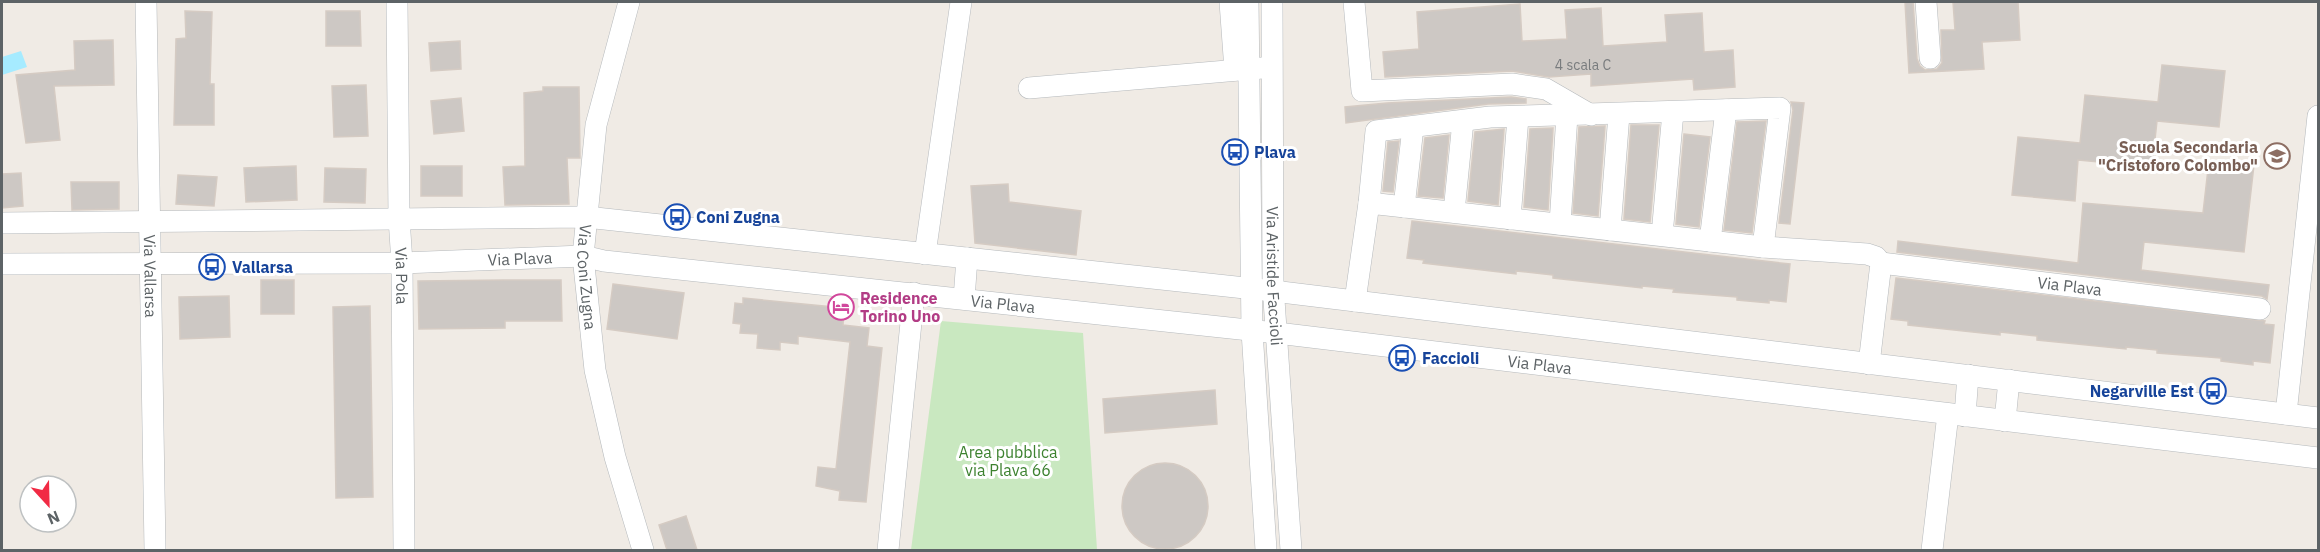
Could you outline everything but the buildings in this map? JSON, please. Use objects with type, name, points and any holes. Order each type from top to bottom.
[{"type":"street","name":"Via Vallarsa","points":[[146,2],[155,550]]},
{"type":"street","name":"Via Pola","points":[[398,2],[404,550]]},
{"type":"street","name":"Via Coni Zugna","points":[[629,2],[596,125],[583,256],[596,370],[615,457],[643,550]]},
{"type":"street","points":[[925,254],[961,2]]},
{"type":"street","points":[[1230,2],[1242,70]]},
{"type":"street","name":"Via Aristide Faccioli","points":[[1248,2],[1242,70],[1252,331],[1266,550]]},
{"type":"street","name":"Via Aristide Faccioli","points":[[1272,2],[1273,291],[1291,550]]},
{"type":"street","points":[[1354,2],[1362,91],[1512,84],[1546,89],[1592,115]]},
{"type":"street","points":[[1926,2],[1930,58]]},
{"type":"street","points":[[1029,88],[1272,68]]},
{"type":"street","points":[[1355,301],[1376,131],[1518,117],[1780,108],[1763,247]]},
{"type":"street","points":[[1710,241],[1726,110]]},
{"type":"street","points":[[1662,236],[1672,112]]},
{"type":"street","points":[[1610,230],[1620,114]]},
{"type":"street","points":[[1560,224],[1567,115]]},
{"type":"street","points":[[2286,414],[2310,261],[2319,116]]},
{"type":"street","points":[[1510,219],[1518,117]]},
{"type":"street","points":[[1454,212],[1463,121]]},
{"type":"street","points":[[1404,207],[1413,127]]},
{"type":"street","name":"Via Plava","points":[[1368,203],[1763,247],[1867,254],[1876,257],[1881,263],[2260,309]]},
{"type":"street","points":[[2,223],[586,217],[1273,291],[2319,418]]},
{"type":"street","name":"Via Plava","points":[[2,264],[402,263],[583,256],[616,262],[1277,333],[2319,459]]},
{"type":"street","points":[[964,299],[967,258]]},
{"type":"street","points":[[1869,364],[1881,263]]},
{"type":"street","points":[[888,550],[914,293]]},
{"type":"street","points":[[1932,550],[1956,415],[1968,375]]},
{"type":"street","points":[[2005,421],[2009,380]]},
{"type":"green space","name":"Area pubblica via Plava 66","points":[[941,321],[1083,333],[1097,550],[911,550]]},
{"type":"water","points":[[21,51],[27,67],[2,75],[2,57]]},
{"type":"place","name":"Plava","points":[[1235,152]]},
{"type":"place","name":"Scuola Secondaria \"Cristoforo Colombo\"","points":[[2277,156]]},
{"type":"place","name":"Coni Zugna","points":[[677,217]]},
{"type":"place","name":"Vallarsa","points":[[212,267]]},
{"type":"place","name":"Residence Torino Uno","points":[[841,307]]},
{"type":"place","name":"Faccioli","points":[[1402,358]]},
{"type":"place","name":"Negarville Est","points":[[2213,391]]}]
